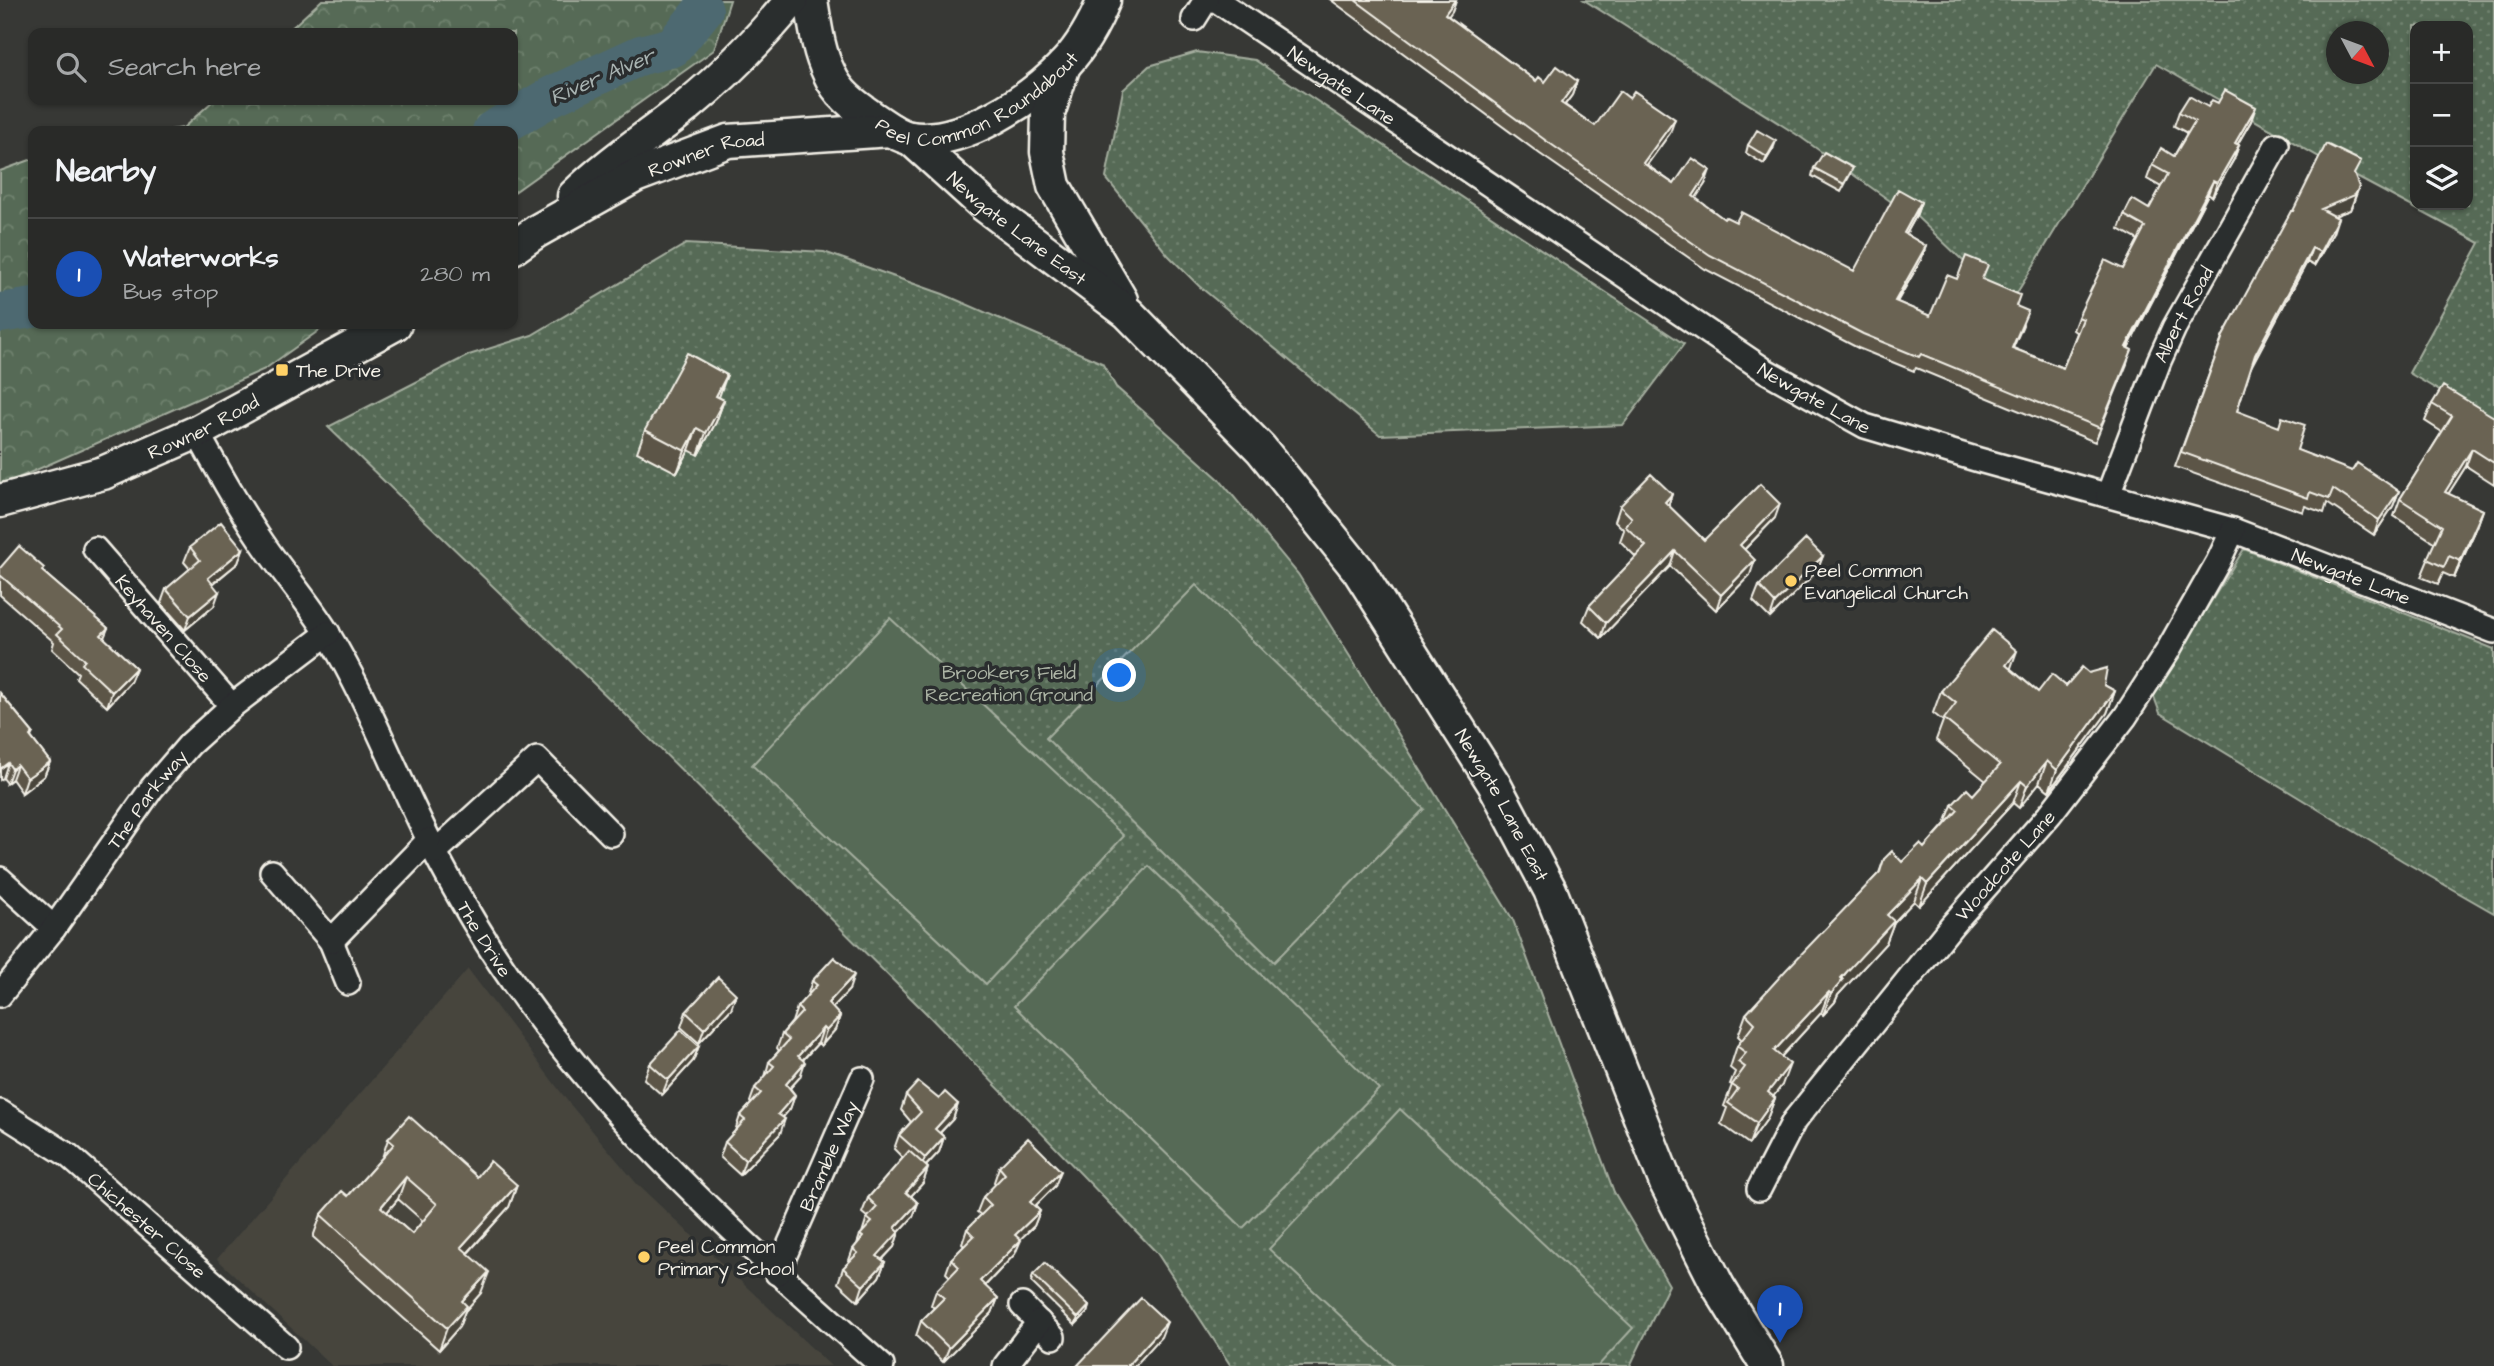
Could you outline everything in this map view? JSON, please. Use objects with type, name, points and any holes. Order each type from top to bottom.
[{"type":"main road","name":"Rowner Road","points":[[525,239],[600,171],[687,106],[752,48],[792,0]]},
{"type":"main road","name":"Peel Common Roundabout","points":[[811,0],[819,43],[829,73],[848,101],[901,134],[962,132],[1013,108],[1065,65],[1076,51],[1104,0]]},
{"type":"main road","name":"Newgate Lane East","points":[[1065,65],[1048,114],[1047,152],[1054,186],[1128,313]]},
{"type":"main road","name":"Rowner Road","points":[[525,239],[635,176],[728,141],[901,134]]},
{"type":"main road","name":"Newgate Lane East","points":[[901,134],[984,205],[1128,313],[1261,449],[1359,571],[1494,784],[1550,890],[1666,1183],[1718,1286],[1767,1366]]},
{"type":"main road","name":"Rowner Road","points":[[0,501],[103,473],[197,432],[386,329]]},
{"type":"street","name":"Newgate Lane","points":[[1216,0],[1766,370],[1865,426],[1892,436],[2233,530],[2494,631]]},
{"type":"street","name":"Albert Road","points":[[2108,495],[2174,328],[2277,145]]},
{"type":"street","name":"The Drive","points":[[197,432],[260,540],[328,633],[373,717],[432,846],[475,923],[510,978],[569,1058],[636,1133],[777,1273],[882,1366]]},
{"type":"street","name":"Woodcote Lane","points":[[1759,1189],[1794,1121],[1952,925],[2050,814],[2125,717],[2168,652],[2233,530]]},
{"type":"street","name":"Keyhaven Close","points":[[95,549],[232,706]]},
{"type":"street","name":"The Parkway","points":[[0,996],[54,928],[152,788],[190,744],[232,706],[328,633]]},
{"type":"street","points":[[331,941],[432,846],[537,759],[611,834]]},
{"type":"street","points":[[272,872],[331,941],[348,983]]},
{"type":"street","points":[[0,879],[54,928]]},
{"type":"street","name":"Bramble Way","points":[[777,1273],[862,1079]]},
{"type":"street","name":"Chichester Close","points":[[0,1112],[68,1155],[285,1347]]},
{"type":"street","points":[[1005,1366],[1046,1329],[1022,1305]]},
{"type":"shaded area","points":[[468,969],[569,1103],[637,1184],[831,1366],[332,1366],[217,1259]]},
{"type":"green space","points":[[322,0],[730,0],[714,50],[518,189],[518,126],[185,126],[208,105],[518,105],[518,28],[291,28]]},
{"type":"green space","points":[[1584,0],[2494,0],[2494,423],[2409,373],[2480,243],[2418,210],[2473,210],[2473,21],[2410,21],[2410,206],[2156,64],[2012,301],[1982,279],[1916,216],[1893,203],[1799,136]]},
{"type":"green space","points":[[1197,52],[1255,60],[1684,344],[1623,425],[1380,435],[1199,286],[1168,255],[1106,178],[1123,90],[1149,66]]},
{"type":"green space","points":[[28,161],[28,329],[321,329],[265,369],[0,486],[0,171]]},
{"type":"green space","name":"Brookers Field Recreation Ground","points":[[686,244],[824,252],[943,294],[1102,363],[1116,387],[1219,479],[1298,574],[1513,920],[1614,1192],[1669,1285],[1630,1366],[1231,1366],[1157,1253],[928,1015],[618,707],[328,427],[469,355],[532,335]]},
{"type":"green space","points":[[2244,549],[2494,649],[2494,913],[2403,861],[2160,713],[2153,694]]},
{"type":"green space","points":[[1196,585],[1424,809],[1274,962],[1046,738]]},
{"type":"green space","points":[[890,618],[1124,836],[986,984],[752,765]]},
{"type":"green space","points":[[1149,866],[1379,1089],[1243,1228],[1014,1006]]},
{"type":"green space","points":[[1400,1109],[1633,1328],[1598,1366],[1394,1366],[1269,1249]]},
{"type":"building","points":[[1355,0],[1455,0],[1445,14],[1536,81],[1539,77],[1545,82],[1557,66],[1577,81],[1561,103],[1595,126],[1620,91],[1629,98],[1634,91],[1675,119],[1643,163],[1674,184],[1692,158],[1710,170],[1693,196],[1724,219],[1726,217],[1736,222],[1741,212],[1854,271],[1898,189],[1921,202],[1904,233],[1926,246],[1895,301],[1930,316],[1947,275],[1957,279],[1966,256],[1988,265],[1982,279],[2020,295],[2016,306],[2028,311],[2012,348],[2063,368],[2083,319],[2078,317],[2105,260],[2123,269],[2145,227],[2124,215],[2132,199],[2149,209],[2168,174],[2152,165],[2161,148],[2174,156],[2195,121],[2179,112],[2189,96],[2208,107],[2212,100],[2218,103],[2225,90],[2256,107],[2235,143],[2239,145],[2217,183],[2213,181],[2126,347],[2132,350],[2100,428],[1921,354],[1919,357],[1863,334],[1710,255],[1545,140]]},
{"type":"building","points":[[1757,130],[1776,141],[1767,157],[1748,145]]},
{"type":"building","points":[[2326,144],[2361,161],[2354,174],[2359,187],[2355,195],[2321,209],[2338,218],[2320,252],[2312,248],[2255,355],[2237,411],[2279,427],[2282,417],[2305,425],[2297,450],[2352,471],[2357,463],[2399,491],[2379,520],[2333,489],[2329,499],[2310,492],[2308,498],[2181,452],[2223,336],[2293,211]]},
{"type":"building","points":[[1824,152],[1853,168],[1844,184],[1814,168]]},
{"type":"building","points":[[687,353],[727,375],[716,396],[724,400],[706,433],[697,428],[685,451],[645,430]]},
{"type":"building","points":[[2443,386],[2494,417],[2494,463],[2472,449],[2445,492],[2483,510],[2460,561],[2449,556],[2444,567],[2427,559],[2442,526],[2400,499],[2452,416],[2432,404]]},
{"type":"building","points":[[1651,474],[1672,494],[1665,502],[1704,540],[1760,484],[1780,504],[1740,545],[1755,560],[1721,595],[1675,551],[1606,623],[1589,606],[1646,546],[1625,526],[1632,518],[1620,506]]},
{"type":"building","points":[[221,522],[243,549],[208,578],[219,592],[190,616],[166,589],[200,560],[190,547]]},
{"type":"building","points":[[1806,539],[1823,556],[1775,603],[1759,586]]},
{"type":"building","points":[[19,546],[44,568],[42,571],[108,628],[101,635],[136,668],[112,692],[82,664],[85,660],[57,634],[62,629],[0,575],[0,568]]},
{"type":"building","points":[[1992,630],[2017,651],[2006,665],[2038,692],[2052,674],[2066,686],[2082,667],[2089,673],[2107,668],[2104,685],[2115,691],[2057,770],[2047,761],[2027,786],[2021,781],[1927,884],[1922,879],[1887,915],[1894,921],[1841,978],[1843,980],[1831,994],[1829,992],[1774,1051],[1790,1064],[1768,1092],[1775,1098],[1757,1123],[1728,1103],[1738,1089],[1732,1085],[1745,1067],[1738,1062],[1746,1053],[1737,1046],[1755,1023],[1746,1014],[1880,872],[1884,859],[1892,851],[1902,862],[1920,844],[1924,848],[1958,810],[1952,805],[1967,789],[1973,795],[2000,765],[1944,719],[1956,703],[1941,691]]},
{"type":"building","points":[[0,693],[33,733],[30,736],[50,762],[27,778],[17,765],[12,769],[8,763],[0,769]]},
{"type":"building","points":[[834,957],[854,975],[828,1003],[840,1016],[826,1031],[823,1028],[798,1056],[805,1062],[786,1084],[795,1095],[778,1114],[785,1119],[745,1160],[725,1142],[745,1120],[740,1116],[761,1093],[755,1088],[774,1066],[769,1062],[789,1040],[782,1034],[802,1012],[797,1007],[817,985],[812,981]]},
{"type":"building","points":[[718,977],[736,994],[704,1029],[686,1012]]},
{"type":"building","points":[[681,1030],[699,1046],[668,1080],[650,1064]]},
{"type":"building","points":[[918,1082],[939,1099],[945,1092],[958,1104],[935,1129],[944,1137],[925,1158],[899,1135],[921,1112],[906,1095]]},
{"type":"building","points":[[409,1116],[477,1177],[490,1161],[517,1185],[461,1247],[489,1272],[462,1301],[467,1306],[447,1328],[321,1215],[342,1191],[348,1196],[394,1144],[388,1139]],"holes":[[[406,1177],[437,1204],[412,1234],[381,1207]]]},
{"type":"building","points":[[1028,1138],[1061,1171],[1030,1202],[1040,1211],[1015,1235],[1021,1240],[980,1281],[998,1298],[949,1348],[921,1321],[944,1298],[936,1291],[959,1267],[951,1259],[974,1236],[967,1229],[991,1205],[983,1197],[1005,1174],[999,1167]]},
{"type":"building","points":[[909,1151],[928,1168],[906,1192],[918,1203],[895,1228],[899,1232],[877,1256],[885,1262],[863,1286],[843,1268],[858,1253],[853,1249],[863,1237],[860,1235],[872,1222],[867,1218],[877,1207],[868,1198]]},
{"type":"building","points":[[1045,1263],[1089,1306],[1078,1318],[1033,1275]]},
{"type":"building","points":[[1141,1298],[1167,1322],[1127,1366],[1077,1366]]},
{"type":"waterway","name":"River Alver","points":[[501,126],[552,96],[641,55],[673,47],[703,10]]},
{"type":"waterway","name":"River Alver","points":[[0,313],[28,309]]},
{"type":"place","name":"The Drive","points":[[282,370]]},
{"type":"place","name":"Peel Common Evangelical Church","points":[[1791,581]]},
{"type":"place","name":"Peel Common Primary School","points":[[644,1257]]},
{"type":"place","name":"Waterworks","points":[[1780,1343]]}]
